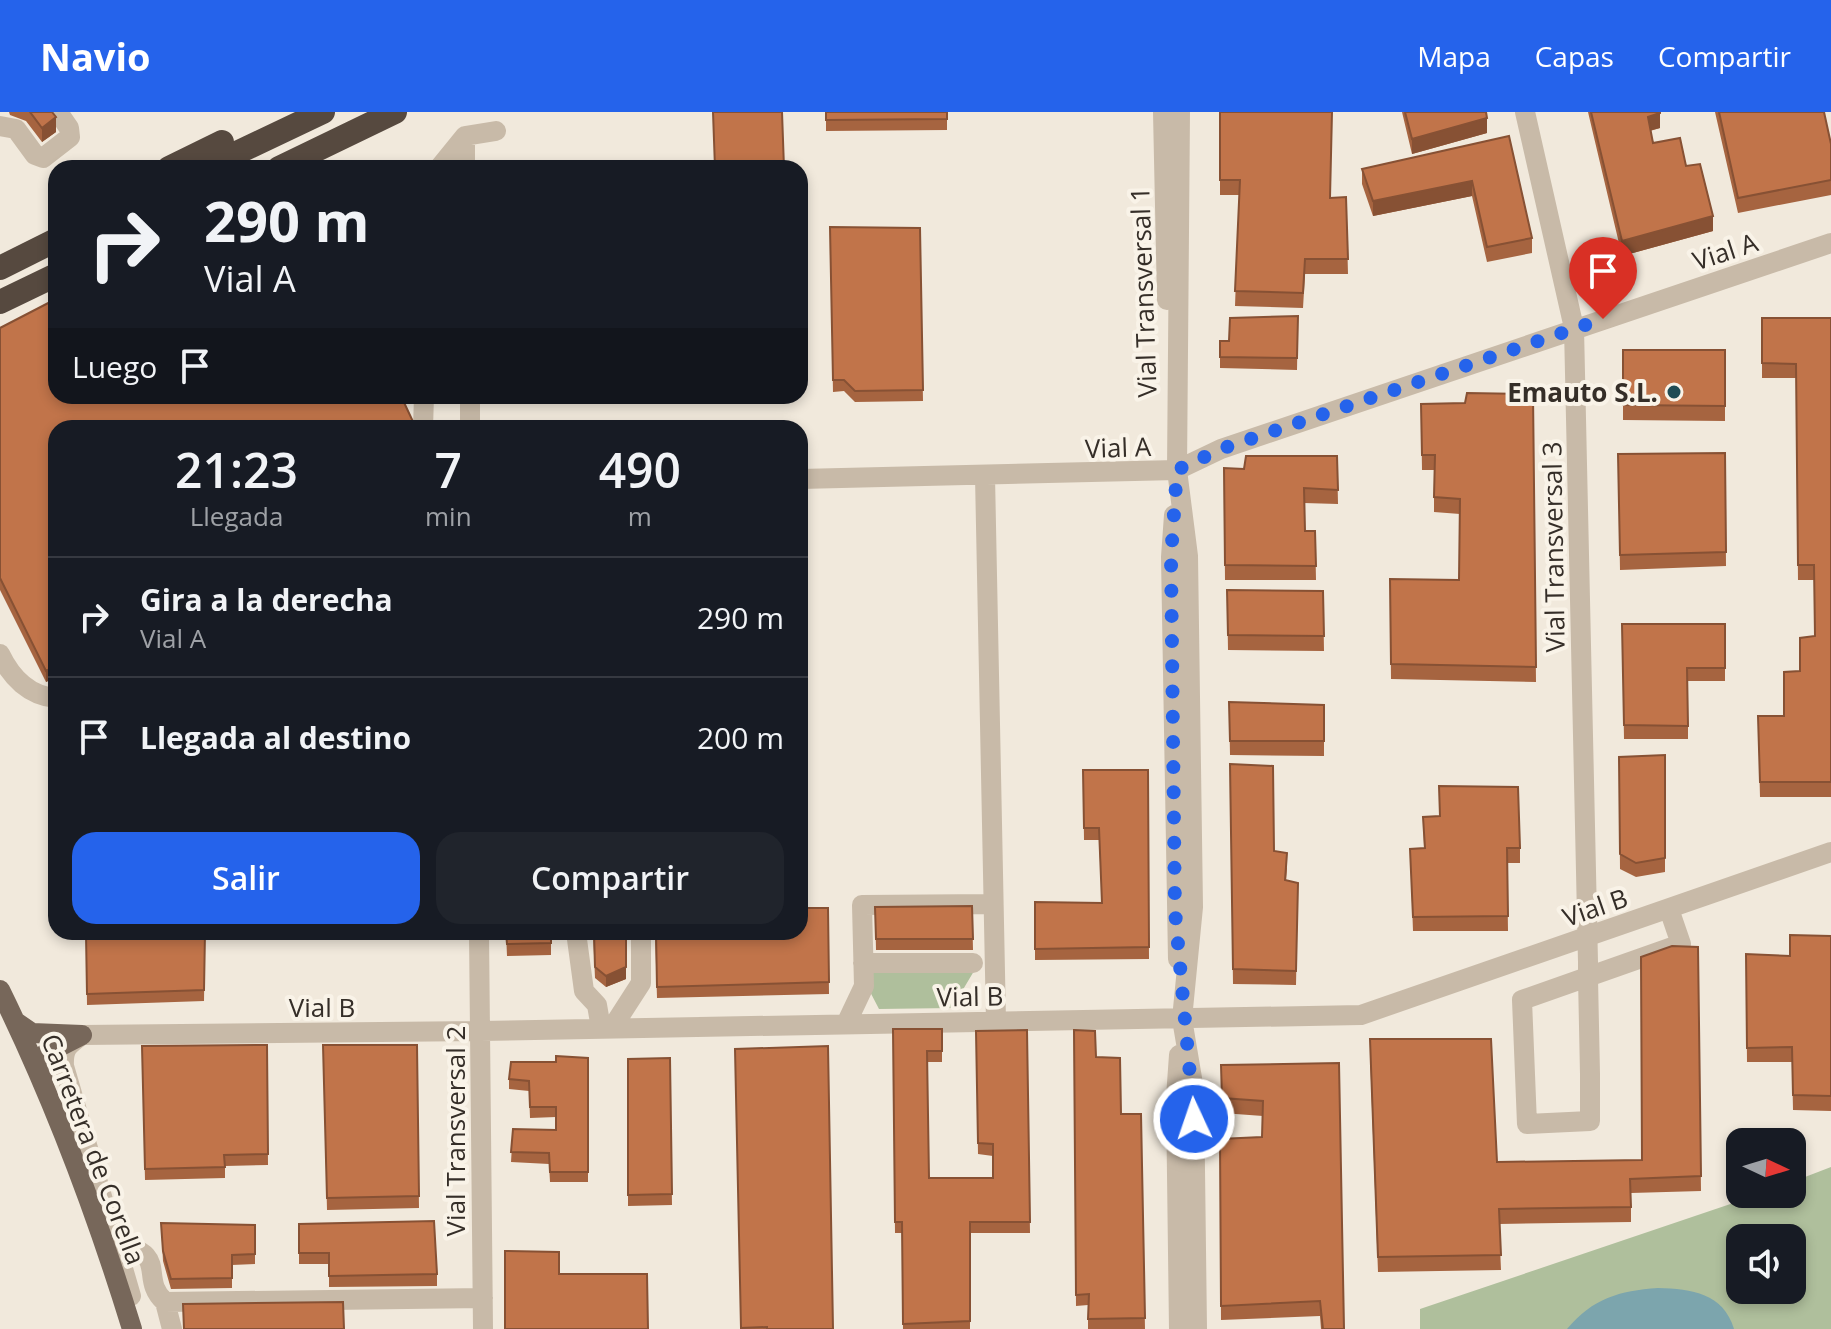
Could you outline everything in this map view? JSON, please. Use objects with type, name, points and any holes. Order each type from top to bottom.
[{"type":"highway","points":[[186,160],[286,112]]},
{"type":"highway","points":[[222,160],[323,112]]},
{"type":"highway","points":[[296,160],[395,112]]},
{"type":"highway","points":[[0,250],[48,227]]},
{"type":"highway","points":[[0,268],[48,244]]},
{"type":"highway","points":[[4,301],[48,279]]},
{"type":"main road","name":"Carretera de Corella","points":[[0,990],[61,1125],[132,1329]]},
{"type":"main road","name":"Carretera de Corella","points":[[0,1007],[63,1162],[120,1329]]},
{"type":"main road","points":[[16,1022],[32,1033],[82,1035]]},
{"type":"main road","points":[[42,1078],[41,1060],[45,1054],[82,1035]]},
{"type":"main road","points":[[61,1125],[82,1165],[117,1260],[120,1255]]},
{"type":"street","points":[[0,126],[16,129],[35,155],[43,158],[70,137],[69,128],[58,112]]},
{"type":"street","name":"Vial Transversal 1","points":[[1163,112],[1168,343],[1177,470],[1188,556],[1193,907],[1176,1097],[1179,1329]]},
{"type":"street","name":"Vial Transversal 1","points":[[1177,470],[1180,112]]},
{"type":"street","name":"Vial Transversal 3","points":[[1525,112],[1574,328],[1588,978]]},
{"type":"street","points":[[446,160],[465,136],[496,131]]},
{"type":"street","points":[[465,136],[465,160]]},
{"type":"street","name":"Vial A","points":[[808,479],[1177,470],[1221,449],[1831,243]]},
{"type":"street","points":[[407,414],[419,404]]},
{"type":"street","points":[[985,476],[996,1022]]},
{"type":"street","points":[[0,654],[9,673],[25,687],[48,695]]},
{"type":"street","name":"Vial B","points":[[82,1035],[1361,1015],[1831,852]]},
{"type":"street","points":[[883,1024],[864,986],[862,905],[993,904]]},
{"type":"street","points":[[1588,978],[1590,1121],[1527,1124],[1522,1000],[1681,944],[1669,909]]},
{"type":"street","name":"Vial Transversal 2","points":[[479,940],[483,1329]]},
{"type":"street","points":[[577,940],[584,991],[597,1005],[606,1028]]},
{"type":"street","points":[[606,1028],[641,983],[641,940]]},
{"type":"street","points":[[863,963],[973,963]]},
{"type":"street","points":[[846,1024],[864,986]]},
{"type":"street","name":"Vial Transversal 1","points":[[1182,1019],[1194,1090],[1197,1329]]},
{"type":"street","name":"Carretera de Corella","points":[[82,1035],[67,1045],[63,1055],[64,1066],[140,1329]]},
{"type":"street","points":[[120,1255],[140,1248],[147,1255],[172,1329]]},
{"type":"street","points":[[165,1302],[483,1298]]},
{"type":"green space","points":[[977,966],[952,1008],[879,1009],[866,984],[867,967]]},
{"type":"green space","points":[[1831,1167],[1831,1329],[1420,1329],[1420,1309],[1726,1206],[1726,1208],[1806,1208],[1806,1177]]},
{"type":"water","points":[[1658,1288],[1705,1295],[1722,1308],[1734,1329],[1567,1329],[1587,1310],[1608,1298]]},
{"type":"building","points":[[30,112],[52,112],[56,117],[42,128]]},
{"type":"building","points":[[713,112],[782,112],[784,160],[715,160]]},
{"type":"building","points":[[826,112],[947,112],[947,119],[826,120]]},
{"type":"building","points":[[1220,112],[1332,112],[1330,198],[1346,197],[1348,259],[1305,259],[1303,293],[1235,291],[1240,180],[1220,180]]},
{"type":"building","points":[[1405,112],[1486,112],[1487,118],[1412,139]]},
{"type":"building","points":[[1591,112],[1660,112],[1648,117],[1653,143],[1680,138],[1686,166],[1700,164],[1713,216],[1622,241]]},
{"type":"building","points":[[1719,112],[1824,112],[1831,144],[1831,180],[1738,198]]},
{"type":"building","points":[[1509,136],[1532,238],[1487,247],[1472,181],[1373,201],[1362,169]]},
{"type":"building","points":[[830,227],[920,228],[923,390],[855,391],[844,380],[833,380]]},
{"type":"building","points":[[48,303],[48,404],[405,404],[412,420],[48,420],[46,671],[0,578],[0,328]]},
{"type":"building","points":[[1298,316],[1297,358],[1220,357],[1220,341],[1229,341],[1230,318]]},
{"type":"building","points":[[1762,318],[1831,318],[1831,782],[1760,782],[1758,716],[1784,716],[1784,672],[1800,671],[1800,638],[1815,636],[1814,565],[1798,565],[1796,364],[1762,363]]},
{"type":"building","name":"Emauto S.L.","points":[[1623,350],[1725,350],[1725,406],[1623,405]]},
{"type":"building","points":[[1467,393],[1533,394],[1536,667],[1391,664],[1390,579],[1459,580],[1460,499],[1434,497],[1435,455],[1422,455],[1421,404],[1465,403]]},
{"type":"building","points":[[1725,453],[1726,552],[1620,555],[1618,454]]},
{"type":"building","points":[[1246,456],[1337,456],[1338,490],[1304,488],[1305,531],[1315,531],[1316,566],[1225,565],[1224,468],[1244,469]]},
{"type":"building","points":[[1227,590],[1323,591],[1324,636],[1228,635]]},
{"type":"building","points":[[1622,624],[1725,624],[1725,668],[1687,668],[1688,726],[1624,725]]},
{"type":"building","points":[[1229,702],[1324,705],[1324,741],[1230,741]]},
{"type":"building","points":[[1665,755],[1665,858],[1636,863],[1620,854],[1619,757]]},
{"type":"building","points":[[1230,764],[1273,766],[1274,851],[1287,853],[1285,880],[1298,883],[1296,971],[1233,969]]},
{"type":"building","points":[[1083,770],[1148,770],[1149,947],[1035,949],[1035,902],[1102,903],[1099,828],[1084,828]]},
{"type":"building","points":[[1439,786],[1518,787],[1520,848],[1507,848],[1508,916],[1413,917],[1410,849],[1425,848],[1423,817],[1440,816]]},
{"type":"building","points":[[972,906],[973,939],[876,939],[875,907]]},
{"type":"building","points":[[808,908],[828,908],[829,982],[657,987],[656,940],[808,940]]},
{"type":"building","points":[[1790,935],[1831,936],[1831,1096],[1793,1095],[1792,1047],[1747,1048],[1746,954],[1790,956]]},
{"type":"building","points":[[86,940],[205,940],[204,990],[87,994]]},
{"type":"building","points":[[507,940],[551,940],[551,943],[507,944]]},
{"type":"building","points":[[594,940],[626,940],[626,967],[606,976],[595,967]]},
{"type":"building","points":[[1672,946],[1698,947],[1701,1176],[1630,1179],[1631,1207],[1499,1209],[1501,1255],[1378,1257],[1370,1039],[1491,1039],[1497,1162],[1642,1160],[1641,957]]},
{"type":"building","points":[[893,1029],[942,1029],[942,1051],[927,1051],[929,1178],[993,1178],[993,1144],[978,1143],[976,1031],[1027,1030],[1030,1222],[970,1222],[970,1321],[903,1324],[902,1222],[895,1222]]},
{"type":"building","points":[[1074,1030],[1095,1031],[1096,1057],[1120,1058],[1121,1114],[1141,1114],[1145,1318],[1088,1319],[1089,1294],[1076,1295]]},
{"type":"building","points":[[267,1045],[268,1154],[224,1155],[225,1167],[145,1169],[142,1046]]},
{"type":"building","points":[[323,1045],[417,1045],[419,1196],[327,1198]]},
{"type":"building","points":[[828,1046],[833,1329],[741,1328],[735,1049]]},
{"type":"building","points":[[556,1056],[588,1058],[588,1172],[550,1172],[549,1153],[511,1152],[513,1129],[556,1130],[556,1107],[530,1107],[529,1081],[509,1079],[511,1062],[556,1062]]},
{"type":"building","points":[[670,1058],[672,1194],[628,1195],[628,1059]]},
{"type":"building","points":[[1339,1063],[1344,1329],[1323,1329],[1320,1301],[1221,1306],[1220,1139],[1262,1137],[1263,1101],[1222,1098],[1221,1065]]},
{"type":"building","points":[[434,1221],[437,1274],[329,1276],[329,1253],[299,1253],[299,1224]]},
{"type":"building","points":[[161,1223],[255,1225],[255,1254],[232,1255],[232,1278],[171,1279],[163,1251]]},
{"type":"building","points":[[505,1251],[559,1252],[559,1274],[647,1274],[648,1329],[505,1329]]},
{"type":"building","points":[[343,1302],[344,1329],[184,1329],[183,1304]]},
{"type":"place","name":"Emauto S.L.","points":[[1674,392]]},
{"type":"route","points":[[1194,1119],[1194,1090],[1182,1019],[1175,911],[1171,557],[1177,470],[1221,449],[1603,319]]}]
